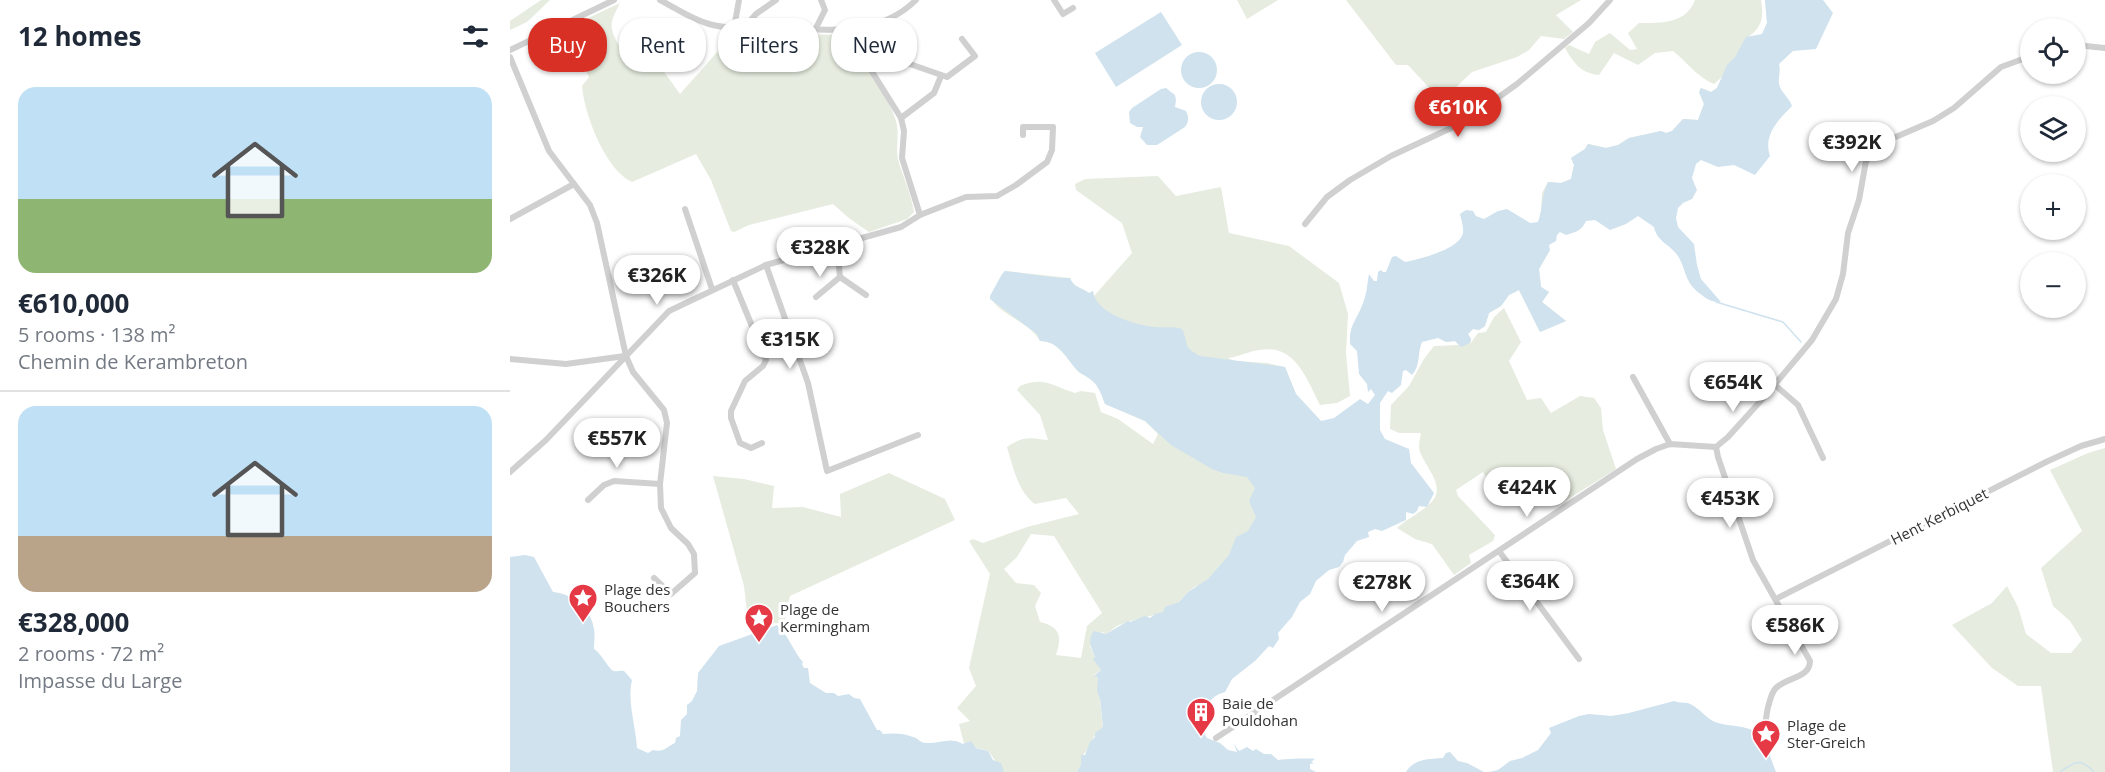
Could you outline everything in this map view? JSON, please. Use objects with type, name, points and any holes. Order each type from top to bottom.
[{"type":"street","points":[[510,50],[614,0]]},
{"type":"street","points":[[736,18],[739,0]]},
{"type":"street","points":[[753,18],[776,0]]},
{"type":"street","points":[[819,22],[825,9],[821,0]]},
{"type":"street","points":[[893,18],[916,0]]},
{"type":"street","points":[[1054,0],[1063,14],[1072,8]]},
{"type":"street","points":[[1305,224],[1327,197],[1350,180],[1392,156],[1464,122],[1517,84],[1588,23],[1610,0]]},
{"type":"street","points":[[664,1],[690,18],[718,25]]},
{"type":"street","points":[[917,67],[941,76],[947,77],[952,74],[975,56],[962,39]]},
{"type":"street","points":[[2086,46],[2105,48]]},
{"type":"street","points":[[510,57],[549,151],[590,205],[597,223],[626,356],[633,372],[657,400],[667,423],[660,484],[661,508],[671,528],[688,544],[694,554],[695,573],[671,594],[654,578]]},
{"type":"street","points":[[1716,447],[1775,385],[1812,340],[1836,299],[1843,274],[1848,233],[1859,200],[1866,161],[1876,149],[1891,139],[1933,121],[1954,108],[2001,66],[2020,60]]},
{"type":"street","points":[[872,72],[901,118],[904,131],[902,158],[920,215]]},
{"type":"street","points":[[901,118],[934,93],[941,76]]},
{"type":"street","points":[[510,472],[546,440],[669,311],[766,265],[901,227],[920,215],[966,197],[997,196],[1047,162],[1052,150],[1053,127],[1023,127],[1023,135]]},
{"type":"street","points":[[510,219],[574,184]]},
{"type":"street","points":[[685,209],[712,289]]},
{"type":"street","points":[[837,245],[840,278]]},
{"type":"street","points":[[766,265],[808,383],[827,471],[918,435]]},
{"type":"street","points":[[840,278],[866,295]]},
{"type":"street","points":[[816,297],[840,278]]},
{"type":"street","points":[[733,280],[766,360],[763,366],[744,381],[731,411],[731,418],[740,443],[751,448],[762,443]]},
{"type":"street","points":[[510,359],[566,364],[626,356]]},
{"type":"street","points":[[1633,377],[1670,444]]},
{"type":"street","points":[[1775,385],[1797,405],[1823,458]]},
{"type":"street","name":"Hent Kerbiquet","points":[[1776,599],[2046,462],[2081,446],[2105,439]]},
{"type":"street","points":[[1216,738],[1637,459],[1670,444],[1716,447]]},
{"type":"street","points":[[1716,447],[1753,560],[1808,655],[1810,664],[1807,671],[1774,690],[1770,698],[1766,726]]},
{"type":"street","points":[[588,500],[604,485],[614,481],[660,484]]},
{"type":"street","points":[[1499,551],[1580,659]]},
{"type":"shaded area","points":[[541,0],[550,0],[531,18],[528,18],[527,22],[510,30],[510,21]]},
{"type":"shaded area","points":[[1237,0],[1278,0],[1247,19]]},
{"type":"shaded area","points":[[1346,0],[1581,0],[1556,15],[1573,32],[1564,39],[1541,36],[1529,50],[1517,57],[1472,72],[1450,93],[1434,93],[1408,65],[1396,65]]},
{"type":"shaded area","points":[[1695,0],[1761,0],[1761,22],[1748,37],[1762,35],[1767,23],[1765,0],[1776,17],[1707,124],[1541,213],[1542,193],[1548,182],[1561,183],[1571,179],[1574,165],[1571,158],[1585,149],[1588,144],[1606,148],[1618,145],[1629,138],[1672,131],[1683,119],[1698,120],[1704,104],[1699,92],[1701,88],[1711,92],[1717,88],[1723,76],[1714,84],[1708,81],[1673,51],[1655,53],[1638,65],[1614,53],[1599,75],[1592,74],[1578,66],[1565,48],[1569,45],[1589,54],[1595,42],[1610,33],[1630,50],[1637,49],[1628,33],[1639,23],[1664,22],[1679,18],[1686,14]]},
{"type":"shaded area","points":[[620,3],[612,24],[619,46],[619,72],[664,72],[680,94],[699,72],[706,72],[706,65],[718,51],[718,72],[819,72],[819,34],[831,35],[831,72],[869,72],[894,114],[897,125],[898,158],[914,212],[907,219],[869,232],[833,204],[749,225],[734,232],[731,231],[711,180],[696,154],[632,182],[622,176],[613,166],[598,140],[587,111],[582,86],[589,77],[586,72],[607,72],[607,18],[588,18]]},
{"type":"shaded area","points":[[1158,176],[1176,196],[1221,187],[1229,233],[1289,246],[1339,283],[1348,314],[1346,353],[1350,396],[1337,403],[1320,405],[1295,362],[1277,350],[1265,349],[1228,358],[1235,361],[1267,363],[1285,367],[1296,394],[1321,421],[1302,501],[1165,627],[1197,585],[1179,602],[1165,608],[1163,612],[1122,624],[1106,634],[1102,632],[1090,646],[1101,670],[1094,675],[1098,677],[1103,728],[1096,734],[1081,757],[1081,766],[1077,772],[1004,772],[988,751],[964,744],[959,724],[970,721],[957,708],[976,686],[969,668],[990,574],[969,541],[973,539],[983,543],[1027,527],[1079,514],[1066,498],[1035,504],[1020,486],[1007,447],[1027,438],[1048,440],[1040,415],[1017,390],[1028,383],[1042,382],[1075,393],[1081,391],[1095,393],[1101,412],[1118,419],[1153,444],[1158,434],[1145,421],[1105,404],[1096,385],[1077,370],[1061,350],[1052,344],[1040,341],[1029,328],[994,303],[990,296],[1005,271],[1070,278],[1078,287],[1089,293],[1093,291],[1094,296],[1132,253],[1122,223],[1076,190],[1075,184],[1085,179]],"holes":[[[1031,534],[1054,536],[1102,613],[1087,626],[1081,658],[1056,655],[1059,643],[1058,634],[1052,627],[1040,622],[1035,606],[1041,593],[1034,585],[1016,583],[1004,569],[1017,557]]]},
{"type":"shaded area","points":[[1550,250],[1539,269],[1541,287],[1549,292],[1542,302],[1566,321],[1540,332],[1519,290],[1509,295],[1501,306],[1489,313],[1485,326],[1479,330],[1473,329],[1468,334],[1471,339],[1470,344],[1478,333],[1486,332],[1494,317],[1504,308],[1521,342],[1509,361],[1527,400],[1541,398],[1551,413],[1580,396],[1594,398],[1601,408],[1603,430],[1616,469],[1557,506],[1530,479],[1519,480],[1509,474],[1494,482],[1487,479],[1483,472],[1456,490],[1458,496],[1495,535],[1493,541],[1469,555],[1471,563],[1454,575],[1432,544],[1415,539],[1397,528],[1434,499],[1437,487],[1420,452],[1421,433],[1399,433],[1390,429],[1391,405],[1409,386],[1434,346],[1459,345],[1455,341],[1446,342]]},
{"type":"shaded area","points":[[2105,448],[2105,772],[2053,772],[2041,686],[2018,686],[1992,668],[1952,625],[1992,603],[2007,586],[2018,607],[2026,634],[2051,653],[2071,653],[2082,640],[2070,621],[2053,606],[2041,568],[2082,531],[2050,470]]},
{"type":"shaded area","points":[[889,473],[945,499],[955,520],[790,596],[784,624],[775,623],[749,629],[744,586],[713,476],[744,479],[774,486],[772,508],[803,507],[841,517],[840,494]]},
{"type":"water","points":[[1765,0],[1823,0],[1833,13],[1816,49],[1793,51],[1779,64],[1779,84],[1792,106],[1773,128],[1768,148],[1770,156],[1755,175],[1734,165],[1718,167],[1701,160],[1696,164],[1692,178],[1697,190],[1692,199],[1678,208],[1676,218],[1678,227],[1694,244],[1701,279],[1721,302],[1709,300],[1694,289],[1675,252],[1661,240],[1654,227],[1638,216],[1610,230],[1595,220],[1586,221],[1578,231],[1566,235],[1560,232],[1557,235],[1556,241],[1549,245],[1550,250],[1539,269],[1541,287],[1549,292],[1542,302],[1566,321],[1540,332],[1519,290],[1509,295],[1501,306],[1489,313],[1485,326],[1479,330],[1473,329],[1468,334],[1471,339],[1470,343],[1461,347],[1455,341],[1446,342],[1438,338],[1422,342],[1415,371],[1412,375],[1406,370],[1403,371],[1401,385],[1392,393],[1388,391],[1380,403],[1380,430],[1385,439],[1409,449],[1411,463],[1434,493],[1427,507],[1419,506],[1413,514],[1406,512],[1406,520],[1382,531],[1375,529],[1368,532],[1369,537],[1357,541],[1345,555],[1339,567],[1329,570],[1316,581],[1310,594],[1300,602],[1292,617],[1278,633],[1279,639],[1273,648],[1269,646],[1255,661],[1232,679],[1225,692],[1210,701],[1206,709],[1207,718],[1203,721],[1201,719],[1198,723],[1207,738],[1220,743],[1228,750],[1237,752],[1234,744],[1239,751],[1247,747],[1253,751],[1256,749],[1264,754],[1271,754],[1278,760],[1315,759],[1311,762],[1314,763],[1310,764],[1310,769],[1316,772],[1077,772],[1081,765],[1081,755],[1085,755],[1095,733],[1103,727],[1097,691],[1098,677],[1094,676],[1101,670],[1093,659],[1095,657],[1090,644],[1092,634],[1094,631],[1106,634],[1128,621],[1145,616],[1150,618],[1163,612],[1165,607],[1179,602],[1188,592],[1208,579],[1229,555],[1236,537],[1248,531],[1256,517],[1249,501],[1255,488],[1247,477],[1212,469],[1171,445],[1145,421],[1105,404],[1096,385],[1077,370],[1061,350],[1052,344],[1040,341],[1037,334],[990,299],[1002,274],[1005,271],[1070,278],[1078,287],[1089,293],[1093,291],[1095,299],[1108,312],[1127,321],[1146,326],[1182,329],[1188,347],[1200,356],[1285,367],[1296,394],[1321,421],[1334,418],[1360,399],[1368,404],[1375,395],[1371,389],[1368,392],[1367,384],[1359,374],[1357,351],[1350,344],[1351,332],[1364,300],[1369,274],[1374,281],[1377,281],[1378,272],[1381,270],[1386,272],[1392,257],[1396,256],[1405,262],[1447,249],[1460,239],[1463,233],[1460,214],[1466,210],[1473,211],[1476,216],[1484,219],[1507,209],[1530,223],[1538,222],[1548,182],[1561,183],[1571,179],[1574,165],[1571,158],[1585,149],[1588,144],[1606,148],[1618,145],[1629,138],[1672,131],[1683,119],[1698,120],[1704,104],[1699,92],[1701,88],[1711,92],[1717,88],[1727,65],[1735,57],[1746,37],[1762,34],[1767,23]]},
{"type":"water","points":[[1161,12],[1182,45],[1116,87],[1095,53]]},
{"type":"water","points":[[1199,52],[1211,58],[1217,70],[1211,82],[1199,88],[1187,82],[1181,70],[1187,58]]},
{"type":"water","points":[[1219,84],[1231,90],[1237,102],[1231,114],[1219,120],[1207,114],[1201,102],[1207,90]]},
{"type":"water","points":[[1166,88],[1175,95],[1175,107],[1186,111],[1187,123],[1185,127],[1157,145],[1147,145],[1140,137],[1143,127],[1130,123],[1129,112],[1161,89]]},
{"type":"water","points":[[525,555],[534,557],[553,592],[580,603],[592,621],[594,649],[612,670],[624,671],[632,680],[631,706],[637,748],[648,753],[665,749],[675,743],[676,738],[680,736],[681,720],[687,714],[687,705],[697,691],[698,673],[719,646],[777,625],[803,662],[804,668],[808,668],[810,683],[826,693],[834,693],[838,696],[849,694],[860,699],[877,730],[883,734],[906,735],[926,743],[949,740],[963,744],[971,741],[976,748],[988,751],[993,760],[1001,763],[1004,772],[510,772],[510,557]]},
{"type":"water","points":[[1674,701],[1690,704],[1715,722],[1743,727],[1762,735],[1776,772],[1489,772],[1498,770],[1510,761],[1538,750],[1551,733],[1549,728],[1579,716],[1589,714],[1611,716]]},
{"type":"water","points":[[1450,752],[1458,761],[1484,772],[1406,772],[1417,762],[1443,758],[1446,753]]},
{"type":"waterway","points":[[1716,302],[1783,322],[1801,342]]},
{"type":"waterway","points":[[2060,772],[2077,763],[2085,764],[2094,772]]},
{"type":"place","name":"Plage des Bouchers","points":[[583,624]]},
{"type":"place","name":"Plage de Kermingham","points":[[759,644]]},
{"type":"place","name":"Baie de Pouldohan","points":[[1201,738]]},
{"type":"place","name":"Plage de Ster-Greich","points":[[1766,760]]}]
